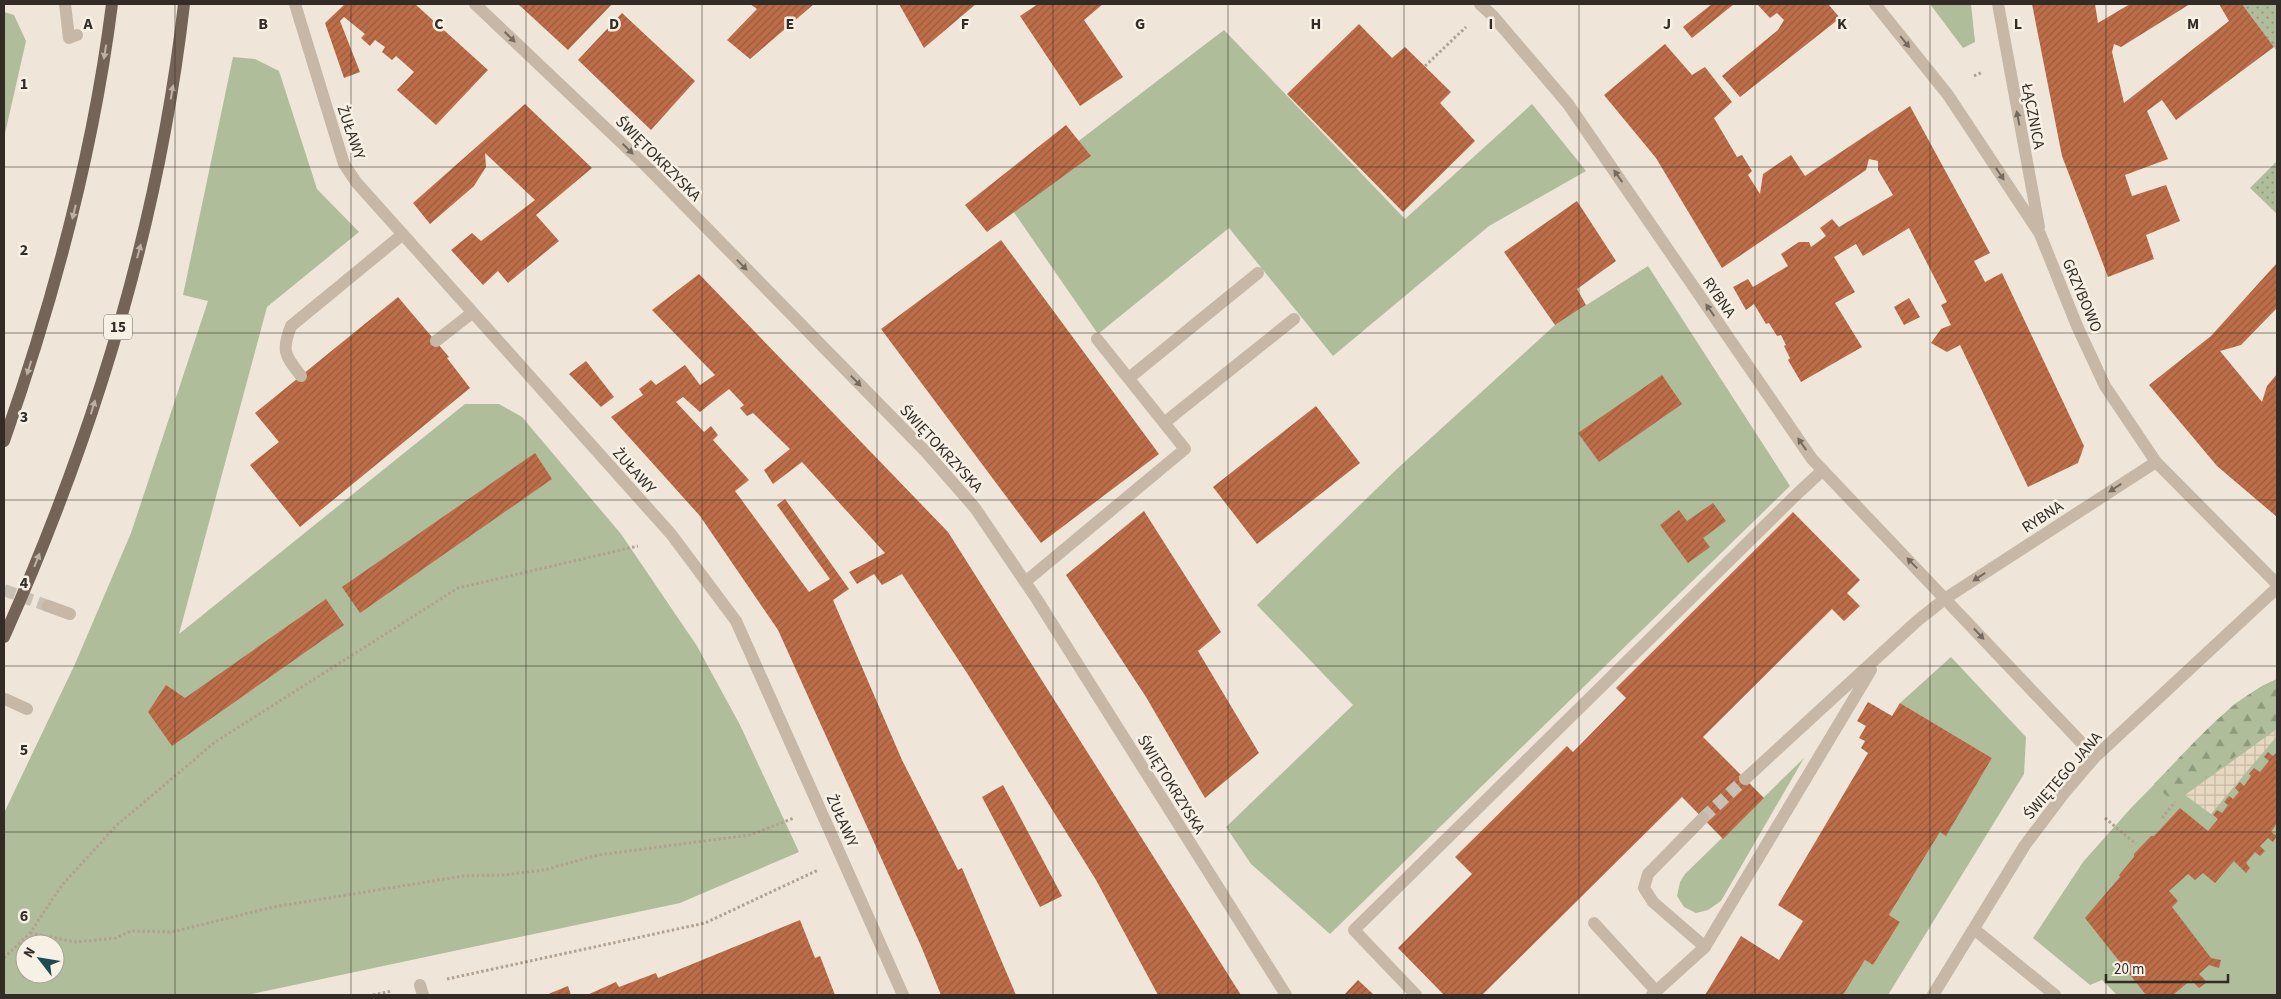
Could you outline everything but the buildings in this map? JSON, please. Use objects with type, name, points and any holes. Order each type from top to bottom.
[{"type":"main road","points":[[4,442],[49,305],[74,212],[94,125],[112,4]]},
{"type":"main road","name":"15","points":[[4,637],[80,450],[116,334],[145,228],[163,143],[179,48],[184,4]]},
{"type":"street","points":[[65,4],[69,38],[77,35]]},
{"type":"street","name":"ŻUŁAWY","points":[[295,4],[344,164],[356,182],[671,534],[736,621],[903,995]]},
{"type":"street","name":"ŚWIĘTOKRZYSKA","points":[[474,4],[648,168],[926,452],[974,508],[1025,582],[1286,995]]},
{"type":"street","name":"RYBNA","points":[[1480,4],[1493,16],[1568,104],[1812,459],[2095,757]]},
{"type":"street","name":"GRZYBOWO","points":[[1875,4],[1948,95],[2040,234],[2077,326],[2105,386],[2156,462],[2277,584]]},
{"type":"street","name":"ŁĄCZNICA","points":[[1998,4],[2040,234]]},
{"type":"street","points":[[301,376],[285,355],[284,343],[291,326],[402,234]]},
{"type":"street","points":[[1129,378],[1258,273]]},
{"type":"street","points":[[436,341],[472,313]]},
{"type":"street","points":[[1164,423],[1294,319]]},
{"type":"street","points":[[1025,582],[1185,449],[1097,339]]},
{"type":"street","name":"RYBNA","points":[[1946,598],[2156,462]]},
{"type":"street","points":[[1416,995],[1354,930],[1823,470]]},
{"type":"street","name":"ŚWIĘTEGO JANA","points":[[1933,995],[2025,845],[2095,757],[2277,588]]},
{"type":"street","points":[[1745,779],[1916,621],[1946,598]]},
{"type":"street","points":[[48,606],[70,614]]},
{"type":"street","points":[[1594,923],[1654,993],[1705,947],[1878,656]]},
{"type":"street","points":[[5,699],[27,709]]},
{"type":"street","points":[[1702,818],[1648,874],[1644,888],[1653,902],[1705,947]]},
{"type":"street","points":[[1974,929],[2055,995]]},
{"type":"path","points":[[1425,66],[1469,24]]},
{"type":"path","points":[[1974,76],[1985,71]]},
{"type":"path","points":[[4,958],[30,933],[62,885],[116,826],[215,742],[458,588],[638,546]]},
{"type":"path","points":[[2162,818],[2176,802]]},
{"type":"path","points":[[30,933],[76,942],[116,938],[131,930],[172,932],[273,907],[463,876],[503,875],[544,870],[598,855],[750,835],[786,823],[798,816]]},
{"type":"path","points":[[2105,818],[2136,844]]},
{"type":"path","points":[[373,995],[422,990],[705,923],[821,868]]},
{"type":"green space","points":[[1930,4],[1971,4],[1975,42],[1963,48]]},
{"type":"green space","points":[[2242,4],[2277,4],[2277,51]]},
{"type":"green space","points":[[4,12],[14,15],[26,41],[4,138]]},
{"type":"green space","points":[[1224,30],[1405,219],[1532,104],[1586,171],[1489,226],[1333,356],[1229,228],[1098,334],[1004,198]]},
{"type":"green space","points":[[233,57],[255,59],[279,71],[317,189],[359,232],[267,307],[179,634],[465,404],[499,404],[522,417],[621,534],[697,646],[740,725],[799,852],[680,903],[247,995],[4,995],[4,813],[75,664],[131,533],[208,301],[183,295]]},
{"type":"green space","points":[[2277,161],[2277,214],[2250,188]]},
{"type":"green space","points":[[1648,266],[1790,486],[1330,934],[1251,864],[1226,827],[1353,705],[1257,605],[1399,467],[1555,325]]},
{"type":"green space","points":[[1951,657],[2026,737],[2024,774],[1888,995],[1843,995],[1865,960],[1873,965],[1900,922],[1889,915],[1940,832],[1946,835],[1992,758],[1900,703]]},
{"type":"green space","points":[[2277,679],[2277,995],[2117,995],[2102,980],[2090,985],[2033,938],[2083,862],[2131,808],[2233,705],[2262,686]]},
{"type":"green space","points":[[2277,679],[2277,726],[2178,798],[2169,798],[2154,784],[2226,712],[2259,688]]},
{"type":"green space","points":[[1804,758],[1721,901],[1708,910],[1696,913],[1684,907],[1677,896],[1680,882],[1685,874]]},
{"type":"shaded area","points":[[2277,729],[2277,736],[2211,814],[2185,795]]},
{"type":"tunnel","points":[[4,590],[48,606]]},
{"type":"tunnel","points":[[1703,818],[1745,779]]}]
